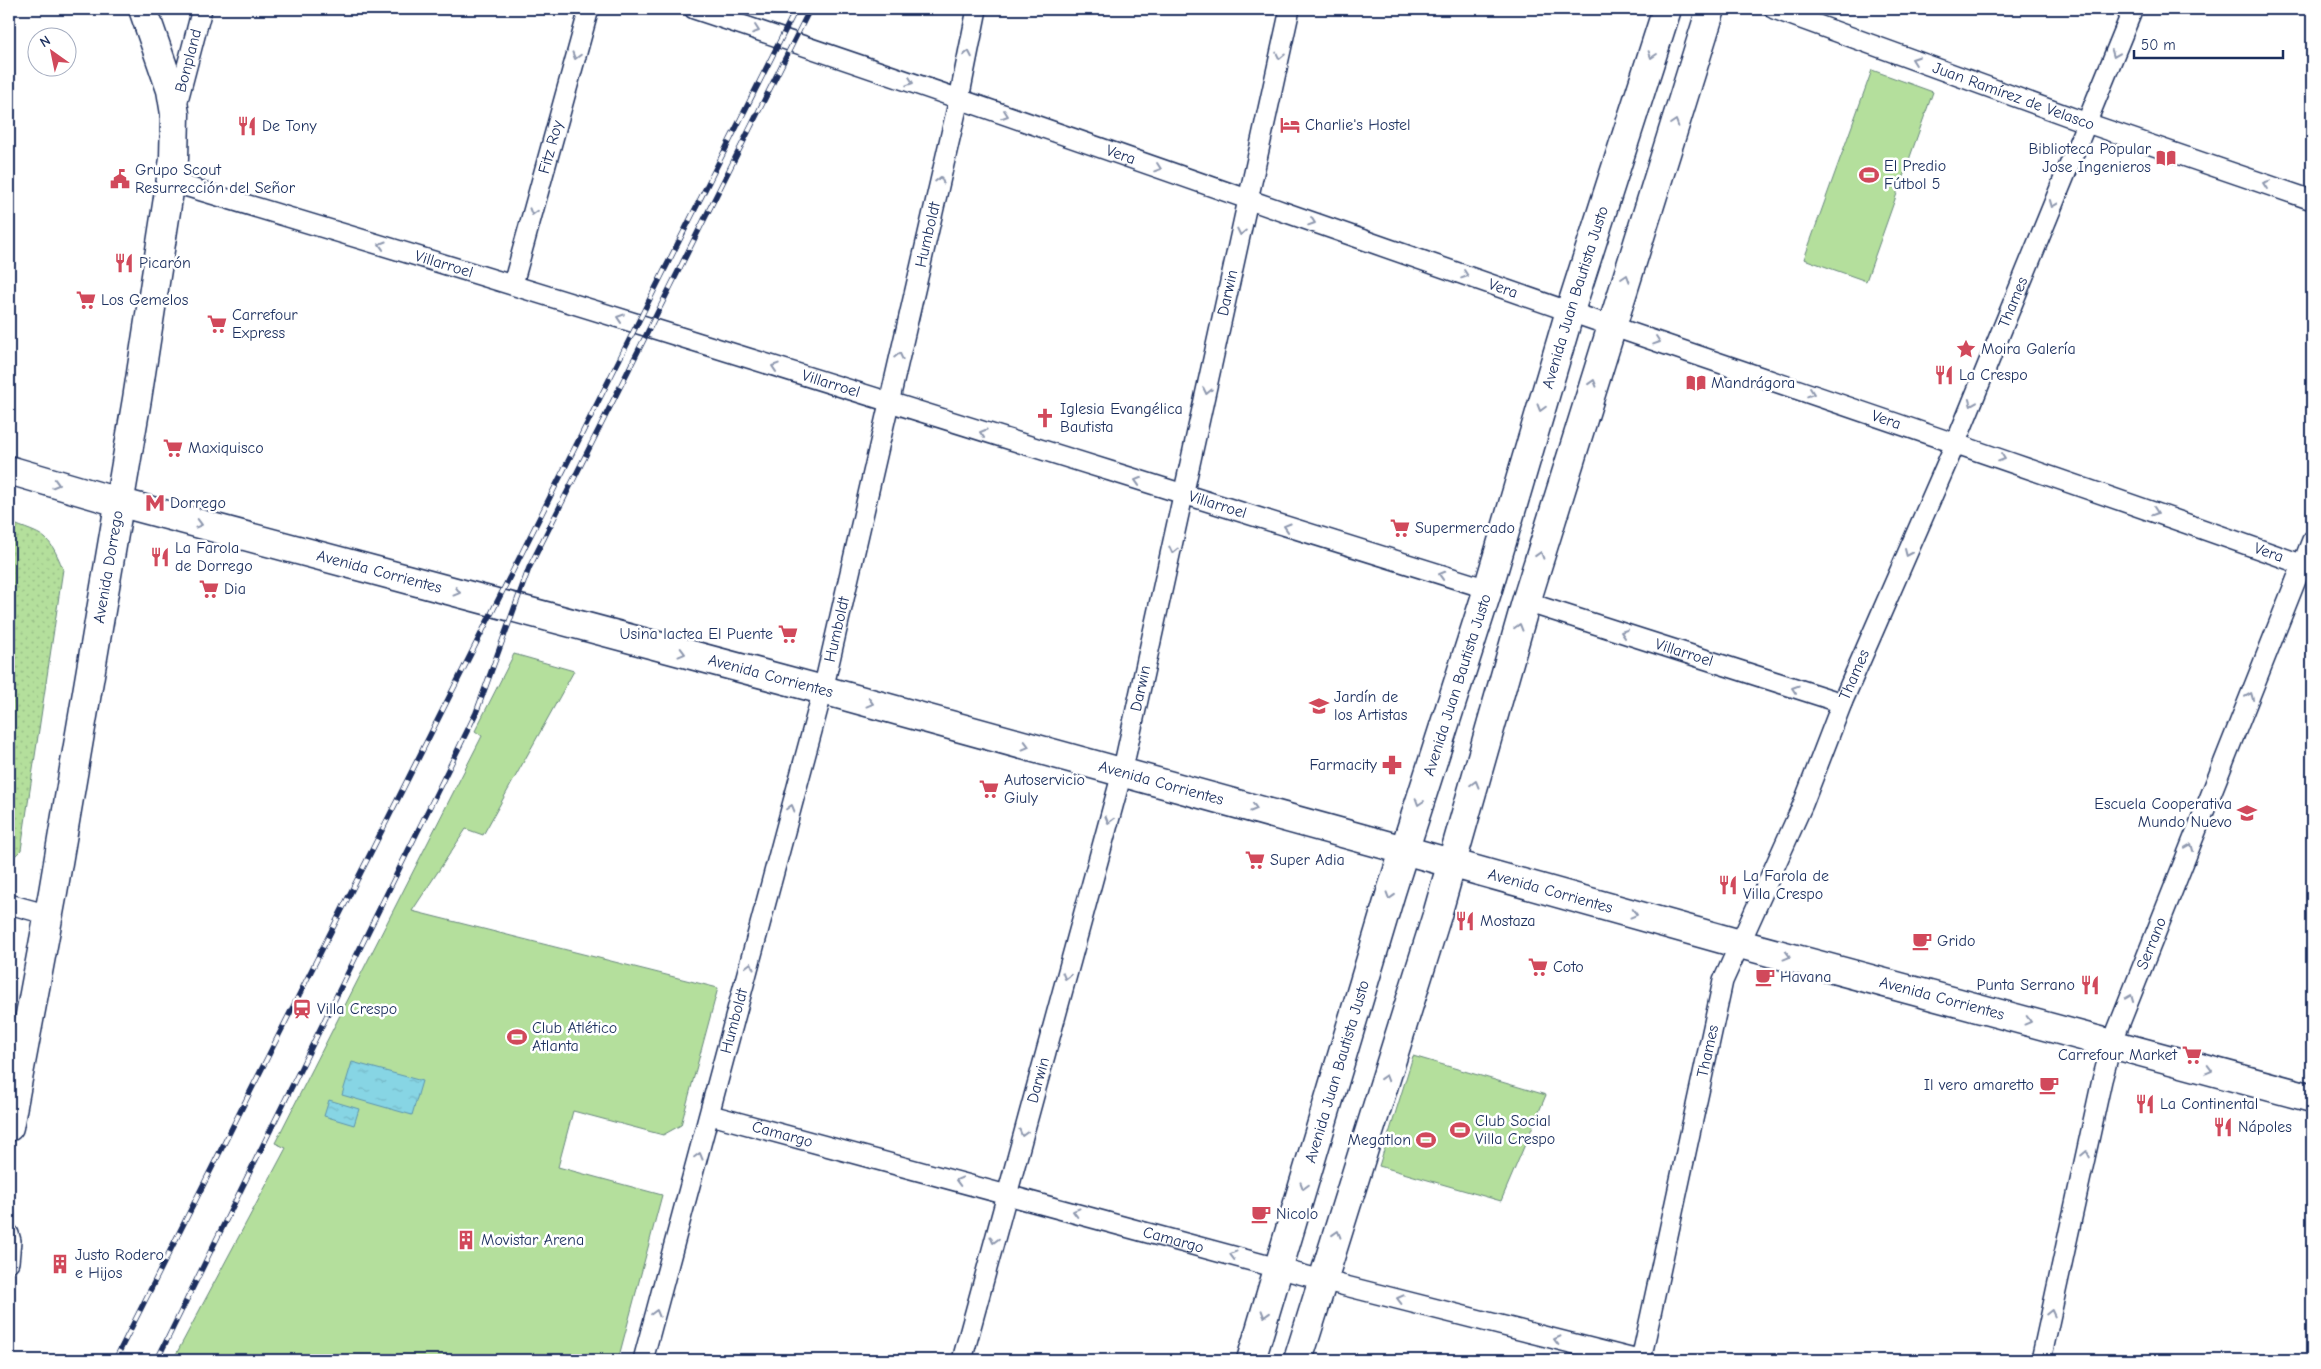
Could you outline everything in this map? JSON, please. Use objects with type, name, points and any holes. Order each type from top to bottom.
[{"type":"main road","name":"Avenida Dorrego","points":[[9,1127],[49,915],[137,399],[171,182],[176,136],[175,114],[165,68],[143,9]]},
{"type":"main road","name":"Avenida Juan Bautista Justo","points":[[1251,1360],[1404,850],[1488,589],[1570,311],[1667,9]]},
{"type":"main road","points":[[1298,1360],[1452,864],[1526,602],[1711,9]]},
{"type":"main road","name":"Avenida Corrientes","points":[[9,470],[118,502],[822,690],[1740,944],[2312,1098]]},
{"type":"street","name":"Bonpland","points":[[175,114],[202,9]]},
{"type":"street","name":"Fitz Roy","points":[[513,284],[589,9]]},
{"type":"street","name":"Vera","points":[[694,9],[1956,442],[2307,566]]},
{"type":"street","name":"Humboldt","points":[[643,1360],[822,690],[959,99],[977,9]]},
{"type":"street","name":"Darwin","points":[[962,1360],[1122,772],[1185,495],[1290,9]]},
{"type":"street","name":"Juan Ramírez de Velasco","points":[[1774,9],[2086,123],[2312,200]]},
{"type":"street","name":"Thames","points":[[1640,1360],[1723,982],[1803,804],[1842,704],[1956,442],[2133,9]]},
{"type":"street","name":"Villarroel","points":[[171,182],[513,284],[888,403],[1488,589]]},
{"type":"street","name":"Serrano","points":[[2041,1360],[2102,1080],[2112,1043],[2307,566],[2312,540]]},
{"type":"street","name":"Villarroel","points":[[1526,602],[1842,704]]},
{"type":"street","points":[[9,904],[49,915]]},
{"type":"street","name":"Camargo","points":[[710,1115],[1006,1193],[1322,1280],[1640,1360]]},
{"type":"street","points":[[9,1234],[11,1241],[9,1262]]},
{"type":"green space","name":"El Predio Fútbol 5","points":[[1872,70],[1933,92],[1866,281],[1804,259]]},
{"type":"green space","points":[[9,522],[44,537],[53,548],[63,569],[21,850],[9,862]]},
{"type":"green space","name":"Club Atlético Atlanta","points":[[514,654],[574,671],[483,835],[466,829],[412,911],[718,988],[681,1125],[663,1135],[573,1111],[558,1167],[662,1195],[618,1360],[173,1360],[286,1148],[275,1143],[482,736],[475,731]]},
{"type":"green space","name":"Club Social Villa Crespo","points":[[1413,1056],[1546,1095],[1501,1201],[1379,1166]]},
{"type":"water","points":[[352,1062],[422,1081],[412,1115],[342,1095]]},
{"type":"water","points":[[329,1100],[359,1109],[354,1125],[324,1116]]},
{"type":"railway","points":[[115,1360],[796,9]]},
{"type":"railway","points":[[157,1360],[476,713],[529,568],[810,9]]},
{"type":"place","name":"Charlie's Hostel","points":[[1290,125]]},
{"type":"place","name":"De Tony","points":[[247,126]]},
{"type":"place","name":"Biblioteca Popular Jose Ingenieros","points":[[2166,158]]},
{"type":"place","name":"El Predio Fútbol 5","points":[[1869,175]]},
{"type":"place","name":"Grupo Scout Resurrección del Señor","points":[[120,179]]},
{"type":"place","name":"Picarón","points":[[124,263]]},
{"type":"place","name":"Los Gemelos","points":[[86,300]]},
{"type":"place","name":"Carrefour Express","points":[[217,324]]},
{"type":"place","name":"Moira Galería","points":[[1966,349]]},
{"type":"place","name":"La Crespo","points":[[1944,375]]},
{"type":"place","name":"Mandrágora","points":[[1696,383]]},
{"type":"place","name":"Iglesia Evangélica Bautista","points":[[1045,418]]},
{"type":"place","name":"Maxiquisco","points":[[173,448]]},
{"type":"place","name":"Dorrego","points":[[155,503]]},
{"type":"place","name":"Supermercado","points":[[1400,528]]},
{"type":"place","name":"La Farola de Dorrego","points":[[160,557]]},
{"type":"place","name":"Dia","points":[[209,589]]},
{"type":"place","name":"Usina lactea El Puente","points":[[788,634]]},
{"type":"place","name":"Jardín de los Artistas","points":[[1319,706]]},
{"type":"place","name":"Farmacity","points":[[1392,765]]},
{"type":"place","name":"Autoservicio Giuly","points":[[989,789]]},
{"type":"place","name":"Escuela Cooperativa Mundo Nuevo","points":[[2247,813]]},
{"type":"place","name":"Super Adia","points":[[1255,860]]},
{"type":"place","name":"La Farola de Villa Crespo","points":[[1728,885]]},
{"type":"place","name":"Mostaza","points":[[1465,921]]},
{"type":"place","name":"Grido","points":[[1922,941]]},
{"type":"place","name":"Coto","points":[[1538,967]]},
{"type":"place","name":"Havana","points":[[1765,977]]},
{"type":"place","name":"Punta Serrano","points":[[2090,985]]},
{"type":"place","name":"Villa Crespo","points":[[302,1009]]},
{"type":"place","name":"Club Atlético Atlanta","points":[[517,1037]]},
{"type":"place","name":"Carrefour Market","points":[[2192,1055]]},
{"type":"place","name":"Il vero amaretto","points":[[2049,1085]]},
{"type":"place","name":"La Continental","points":[[2145,1104]]},
{"type":"place","name":"Nápoles","points":[[2223,1127]]},
{"type":"place","name":"Club Social Villa Crespo","points":[[1460,1130]]},
{"type":"place","name":"Megatlon","points":[[1426,1140]]},
{"type":"place","name":"Nicolo","points":[[1261,1214]]},
{"type":"place","name":"Movistar Arena","points":[[466,1240]]},
{"type":"place","name":"Justo Rodero e Hijos","points":[[60,1264]]}]
